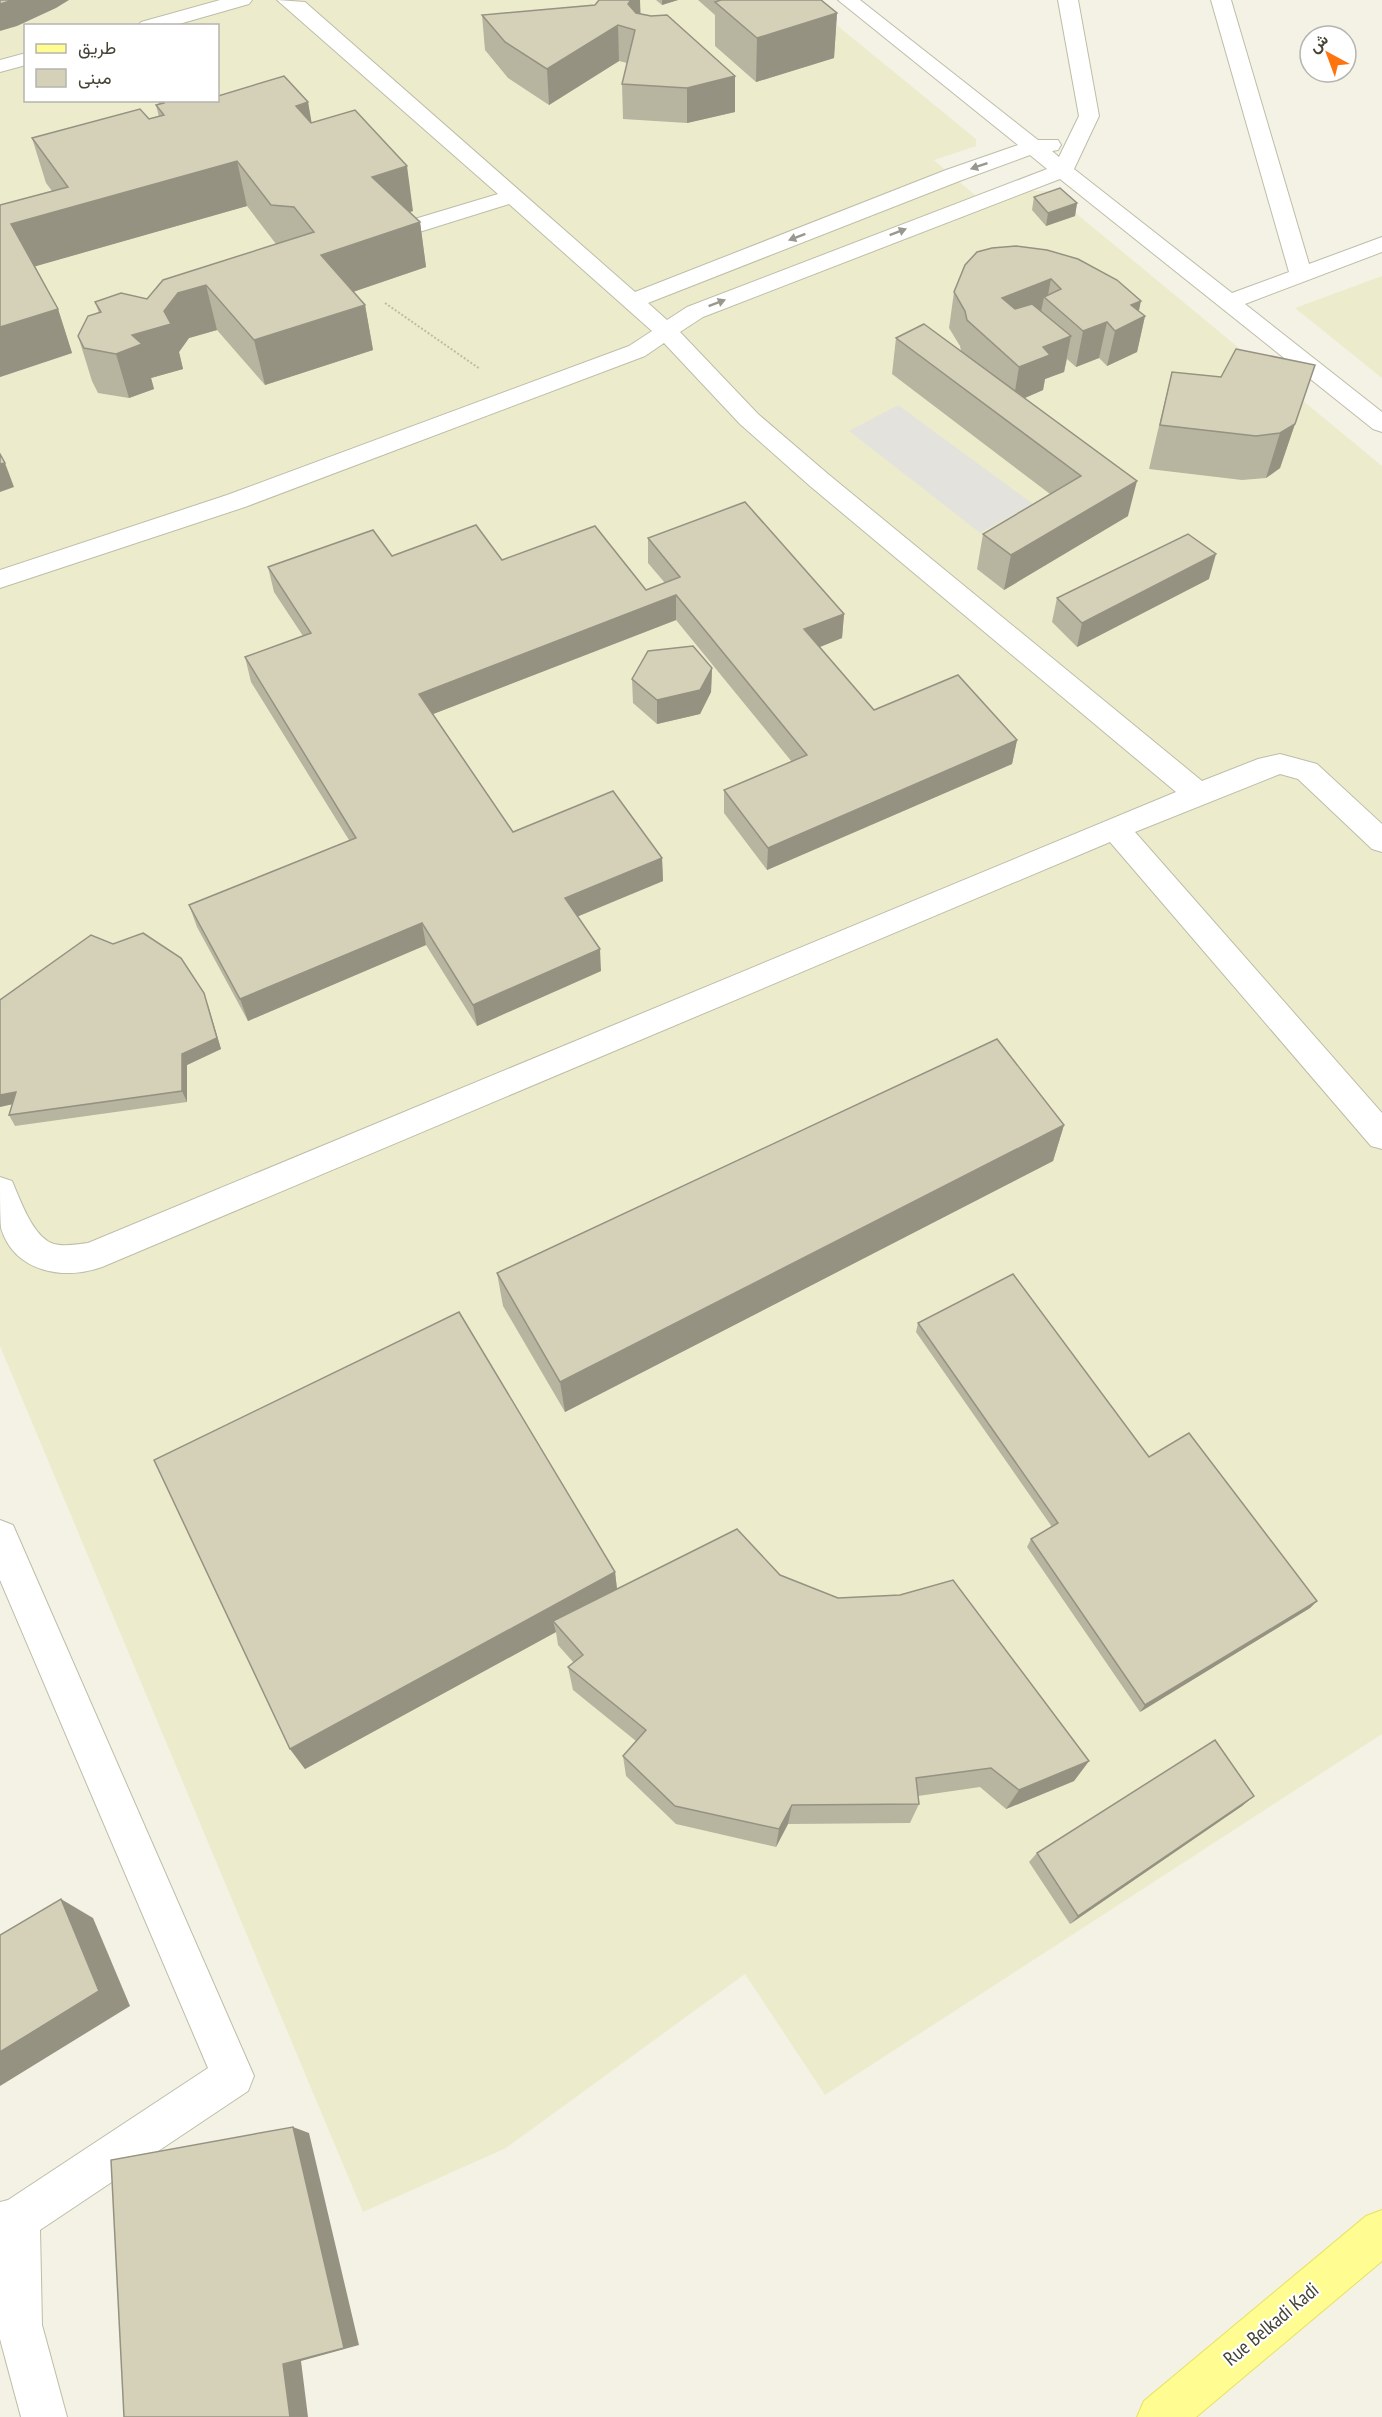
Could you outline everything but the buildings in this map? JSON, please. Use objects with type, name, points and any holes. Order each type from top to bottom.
[{"type":"main road","name":"Rue Belkadi Kadi","points":[[1160,2417],[1382,2232]]},
{"type":"street","points":[[155,24],[242,0]]},
{"type":"street","points":[[287,0],[298,6],[666,331],[749,418],[819,480],[1198,794]]},
{"type":"street","points":[[848,0],[1382,424]]},
{"type":"street","points":[[0,579],[236,501],[636,351],[695,312],[1064,170],[1089,116],[1068,0]]},
{"type":"street","points":[[1221,0],[1301,274]]},
{"type":"street","points":[[0,66],[24,60]]},
{"type":"street","points":[[632,301],[954,175],[1034,147],[1075,142]]},
{"type":"street","points":[[359,243],[513,196]]},
{"type":"street","points":[[1227,303],[1382,244]]},
{"type":"street","points":[[0,1191],[27,1245],[55,1260],[73,1261],[90,1257],[1268,766],[1280,764],[1307,771],[1382,841]]},
{"type":"street","points":[[1115,828],[1382,1136]]},
{"type":"street","points":[[0,1537],[233,2076],[9,2222],[19,2325],[44,2417]]},
{"type":"path","points":[[385,303],[518,396]]},
{"type":"shaded area","points":[[0,0],[806,0],[976,139],[976,146],[934,160],[983,202],[1029,191],[1049,191],[1382,466],[1382,1734],[825,2095],[745,1974],[506,2148],[363,2212],[0,1346]]},
{"type":"shaded area","points":[[1382,276],[1382,378],[1295,308]]},
{"type":"shaded area","points":[[898,405],[1033,504],[980,533],[849,431]]}]
